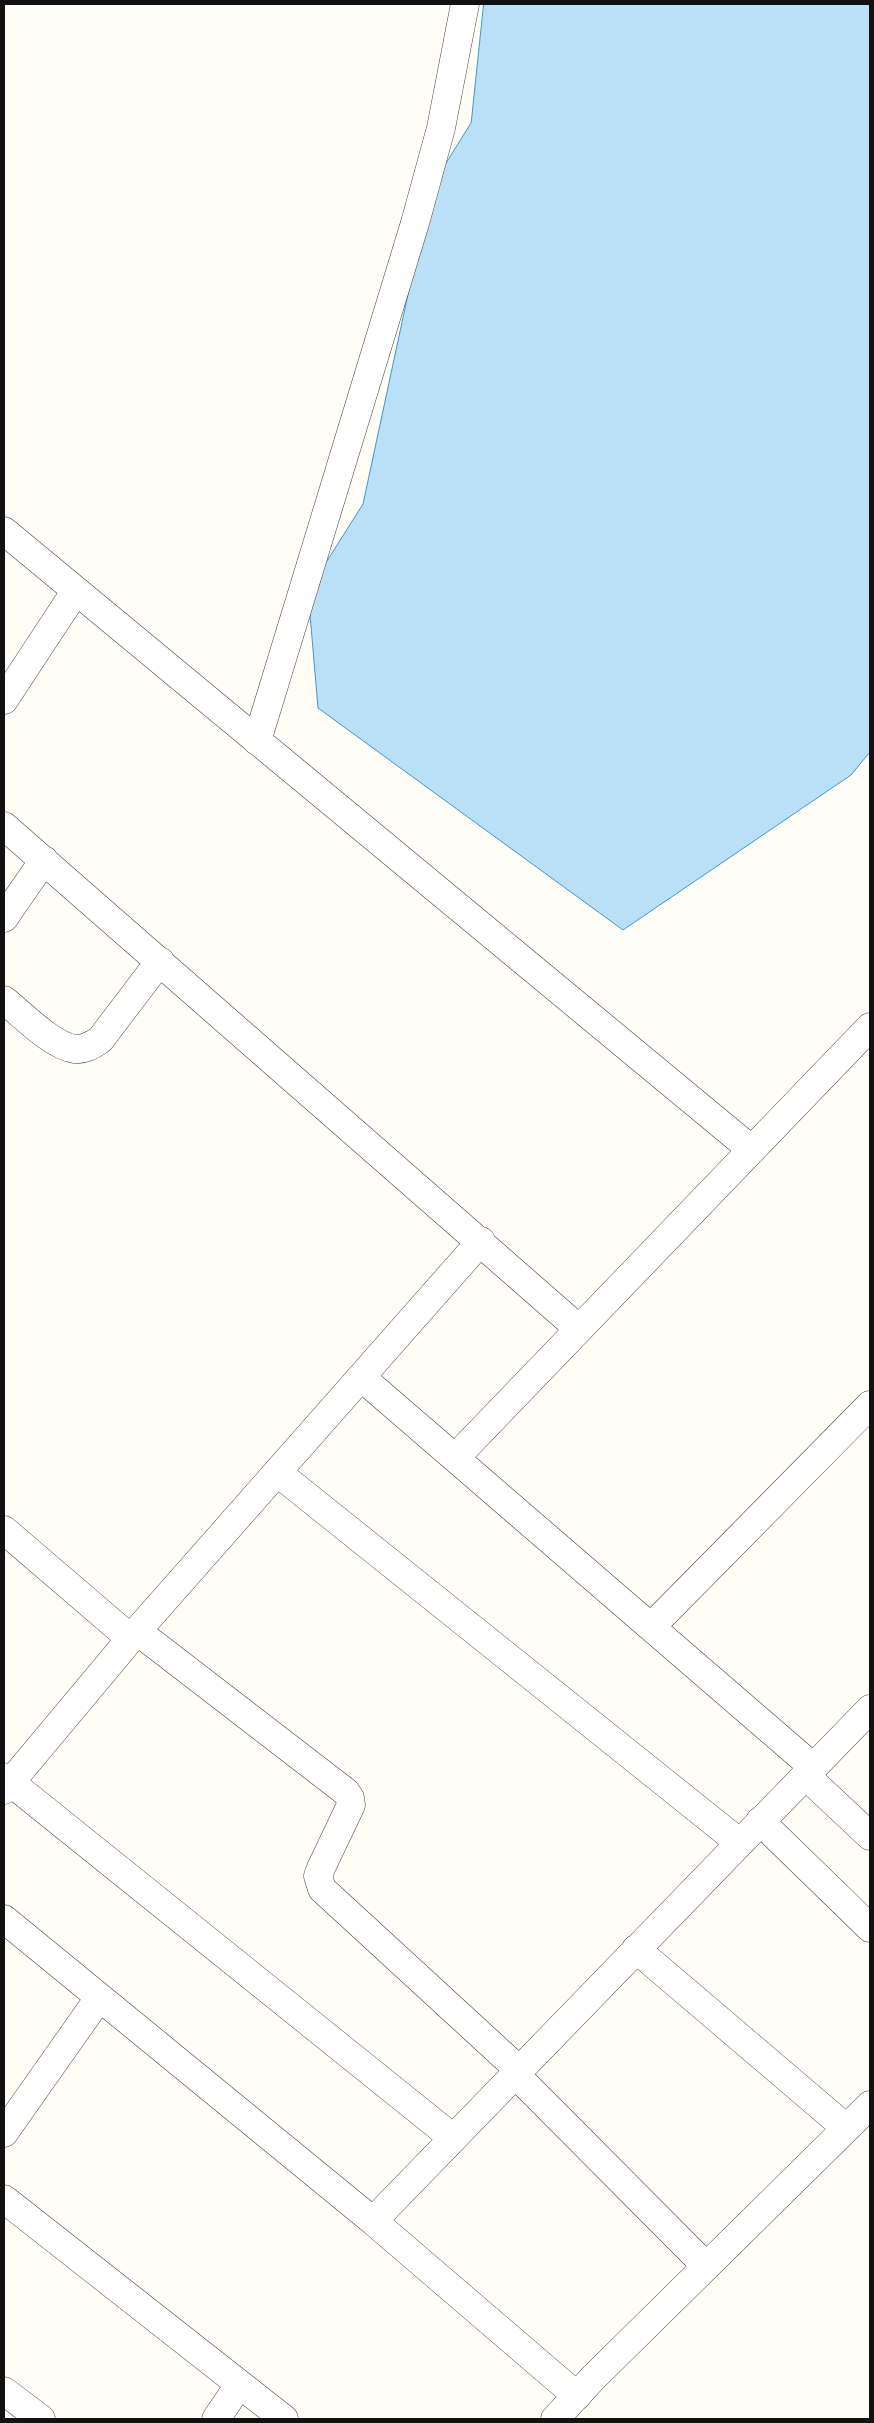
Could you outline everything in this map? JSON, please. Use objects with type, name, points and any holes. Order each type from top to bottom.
[{"type":"street","points":[[257,741],[415,223],[440,128],[465,4]]},
{"type":"street","points":[[4,531],[75,592],[752,1150]]},
{"type":"street","points":[[4,700],[75,592]]},
{"type":"street","points":[[4,826],[481,1241],[579,1329]]},
{"type":"street","points":[[4,918],[44,860]]},
{"type":"street","points":[[4,1000],[61,1045],[76,1050],[87,1048],[100,1040],[160,961]]},
{"type":"street","points":[[455,1458],[870,1027]]},
{"type":"street","points":[[453,2138],[6,1783],[133,1634],[278,1473],[481,1241]]},
{"type":"street","points":[[361,1377],[651,1627],[809,1771],[870,1836]]},
{"type":"street","points":[[651,1627],[870,1405]]},
{"type":"street","points":[[278,1473],[740,1842]]},
{"type":"street","points":[[4,1530],[133,1634],[346,1792],[350,1798],[351,1805],[318,1876],[322,1889],[517,2072],[706,2266]]},
{"type":"street","points":[[373,2221],[870,1709]]},
{"type":"street","points":[[760,1821],[870,1928]]},
{"type":"street","points":[[4,1919],[373,2221],[577,2396]]},
{"type":"street","points":[[636,1948],[846,2128]]},
{"type":"street","points":[[4,2133],[99,1998]]},
{"type":"street","points":[[555,2419],[706,2266],[870,2105]]},
{"type":"street","points":[[4,2199],[284,2419]]},
{"type":"street","points":[[216,2419],[239,2385]]},
{"type":"street","points":[[4,2391],[41,2419]]},
{"type":"water","points":[[484,4],[870,4],[870,752],[851,775],[623,930],[318,708],[308,591],[363,504],[431,187],[471,123]]}]
